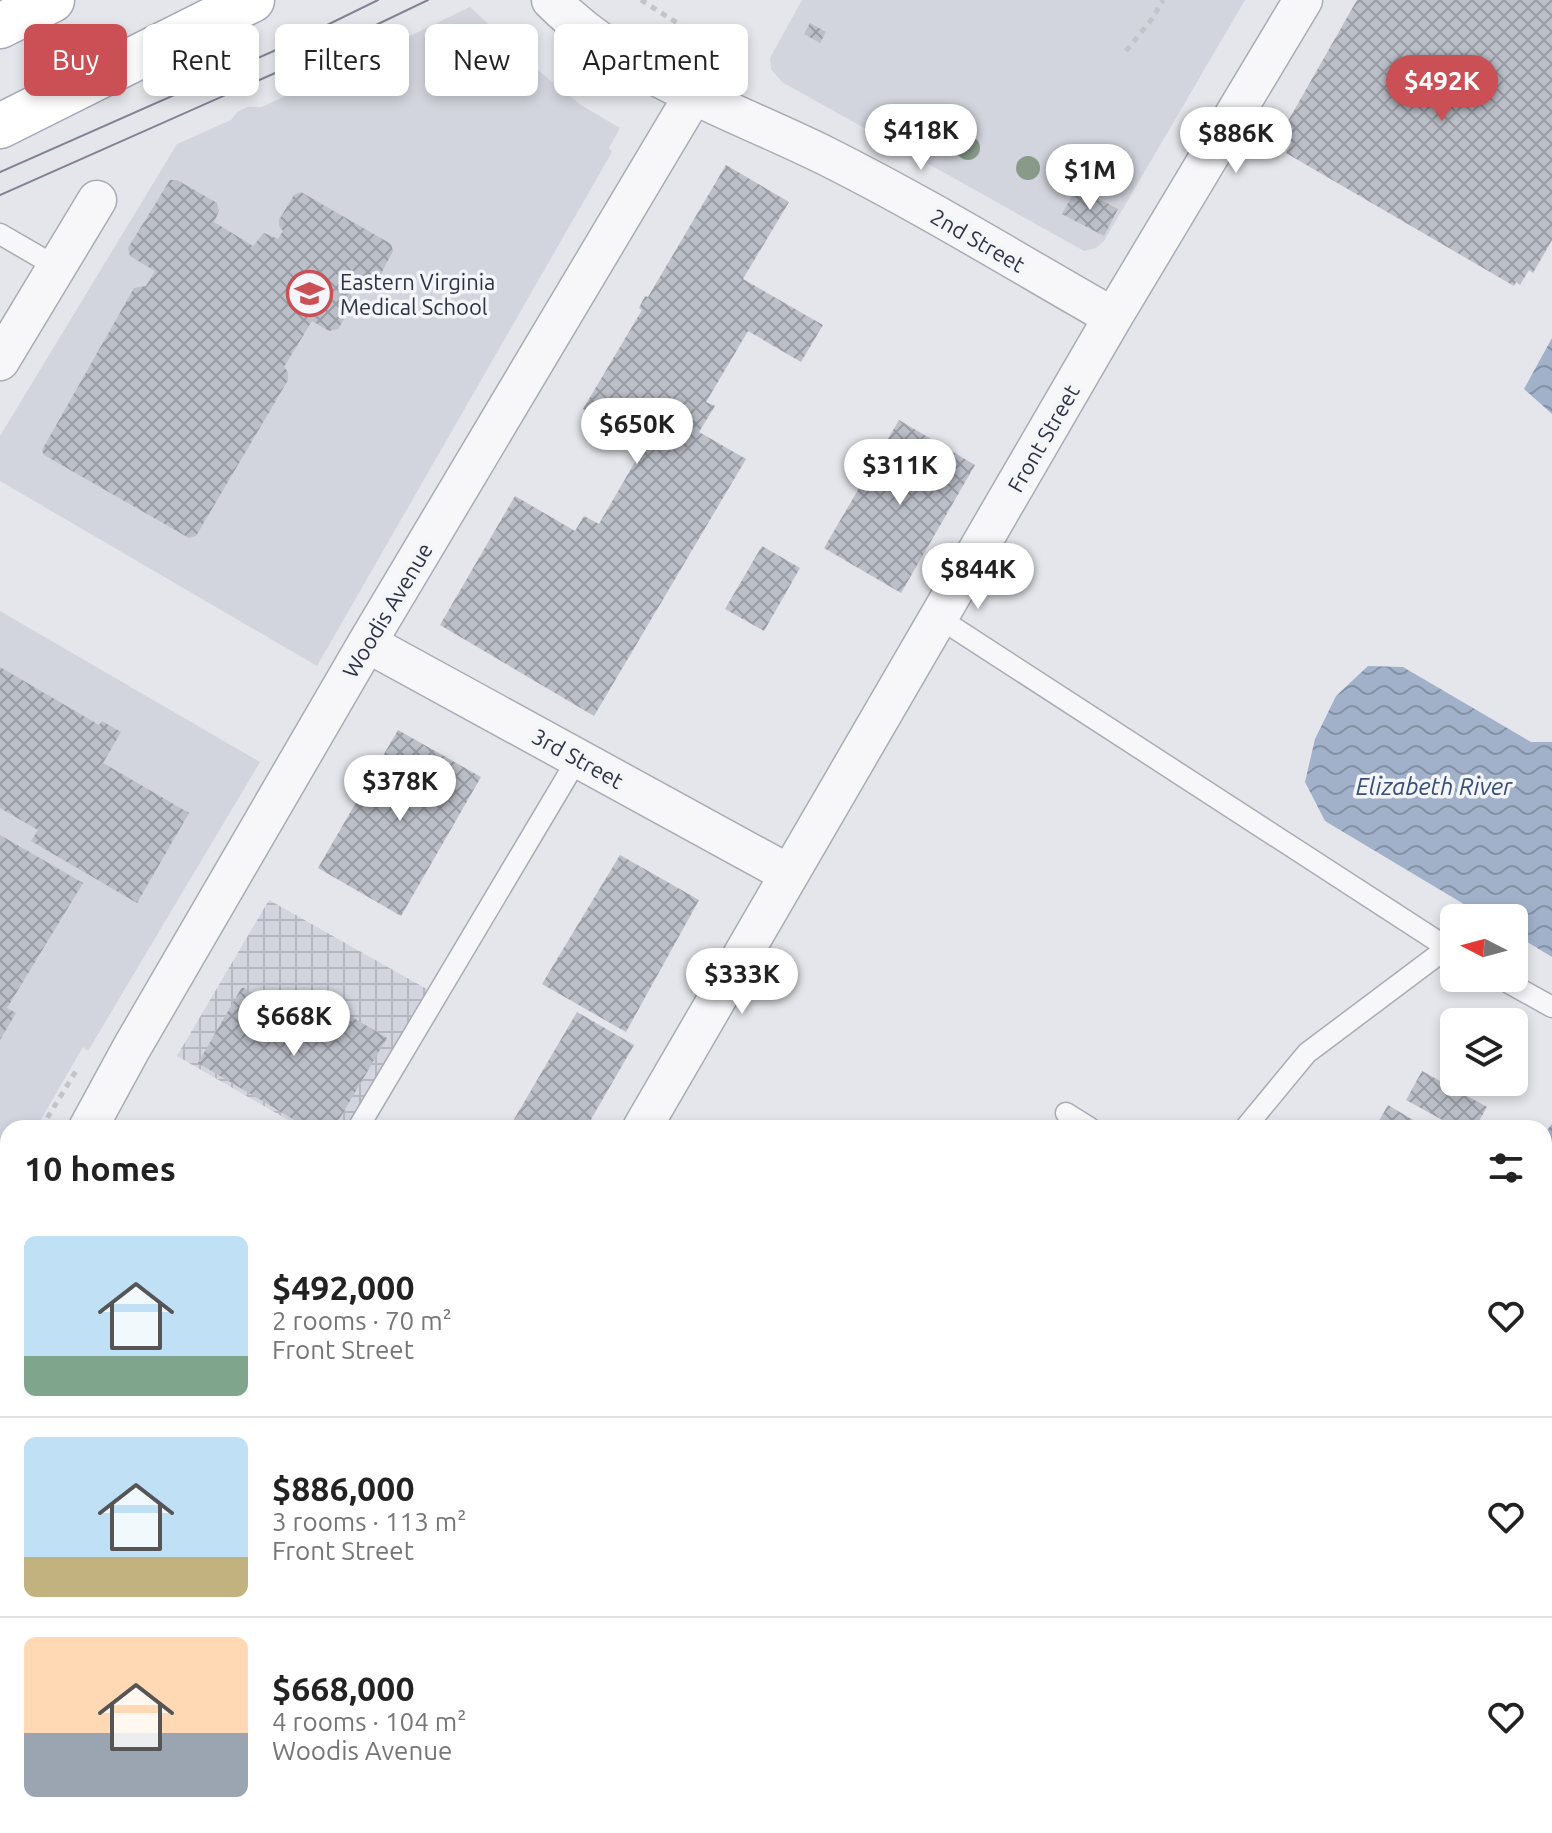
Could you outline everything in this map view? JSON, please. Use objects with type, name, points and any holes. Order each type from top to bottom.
[{"type":"main road","points":[[0,26],[52,0]]},
{"type":"main road","points":[[0,126],[252,0]]},
{"type":"street","name":"2nd Street","points":[[551,0],[580,24]]},
{"type":"street","name":"Front Street","points":[[647,1120],[1113,317],[1303,0]]},
{"type":"street","name":"2nd Street","points":[[693,96],[853,170],[1113,317]]},
{"type":"street","name":"Woodis Avenue","points":[[92,1120],[367,643],[693,96]]},
{"type":"street","points":[[0,361],[97,200]]},
{"type":"street","name":"3rd Street","points":[[367,643],[789,874]]},
{"type":"lane","points":[[0,234],[57,267]]},
{"type":"lane","points":[[939,618],[1440,944]]},
{"type":"lane","points":[[363,1120],[578,758]]},
{"type":"lane","points":[[1252,1120],[1307,1053],[1440,957]]},
{"type":"lane","points":[[1525,992],[1552,1007]]},
{"type":"lane","points":[[1066,1113],[1077,1120]]},
{"type":"path","points":[[641,0],[679,24]]},
{"type":"path","points":[[1126,51],[1163,0]]},
{"type":"shaded area","points":[[802,0],[1245,0],[1104,241],[1096,248],[1084,251],[782,82],[771,69],[770,58]]},
{"type":"shaded area","name":"Eastern Virginia Medical School","points":[[470,7],[488,24],[435,24]]},
{"type":"shaded area","name":"Eastern Virginia Medical School","points":[[425,29],[425,96],[538,96],[538,70],[554,83],[554,96],[570,96],[620,128],[609,148],[612,152],[317,666],[0,481],[0,436],[177,144],[231,120],[237,112],[248,107],[262,107],[285,96],[409,96],[409,36]]},
{"type":"shaded area","points":[[0,611],[260,762],[88,1051],[83,1047],[41,1120],[0,1120]]},
{"type":"shaded area","points":[[269,900],[432,992],[355,1120],[288,1120],[177,1056]]},
{"type":"water","points":[[1552,338],[1552,414],[1524,389]]},
{"type":"water","name":"Elizabeth River","points":[[1368,666],[1403,667],[1531,742],[1552,742],[1552,957],[1528,942],[1528,904],[1464,904],[1325,821],[1305,782],[1315,739],[1336,696]]},
{"type":"building","points":[[1357,0],[1552,0],[1552,240],[1533,273],[1529,270],[1520,285],[1516,282],[1514,286],[1286,153],[1292,142],[1280,135]]},
{"type":"building","points":[[810,23],[826,32],[820,43],[804,34]]},
{"type":"building","points":[[726,165],[789,202],[743,279],[823,325],[801,362],[748,331],[706,402],[715,406],[699,432],[746,459],[594,716],[440,625],[515,496],[575,531],[584,516],[599,524],[639,455],[586,424],[592,414],[583,409],[642,310],[639,308],[645,296],[648,297]]},
{"type":"building","points":[[170,180],[177,180],[217,203],[219,211],[214,222],[253,246],[264,233],[278,239],[283,231],[279,220],[294,195],[301,192],[391,244],[393,251],[374,287],[365,289],[355,283],[350,292],[354,303],[338,329],[329,331],[312,321],[284,367],[288,380],[196,536],[189,538],[44,455],[42,450],[134,288],[146,286],[155,271],[130,256],[128,248]]},
{"type":"building","points":[[1077,187],[1118,209],[1104,236],[1062,214]]},
{"type":"building","points":[[899,420],[975,465],[901,593],[824,548]]},
{"type":"building","points":[[762,546],[800,568],[764,631],[725,609]]},
{"type":"building","points":[[0,667],[99,725],[102,721],[121,732],[103,763],[189,813],[137,903],[31,841],[38,830],[0,808]]},
{"type":"building","points":[[398,730],[481,777],[401,916],[318,868]]},
{"type":"building","points":[[0,835],[83,883],[7,1008],[16,1013],[0,1040]]},
{"type":"building","points":[[620,855],[699,900],[626,1032],[542,984]]},
{"type":"building","points":[[242,987],[307,1025],[322,999],[387,1038],[339,1120],[294,1120],[198,1063]]},
{"type":"building","points":[[577,1012],[634,1045],[591,1120],[514,1120]]},
{"type":"building","points":[[1422,1071],[1440,1081],[1440,1096],[1467,1096],[1487,1107],[1480,1120],[1442,1120],[1406,1100]]},
{"type":"building","points":[[1388,1105],[1413,1120],[1380,1120]]},
{"type":"tram line","points":[[0,172],[276,50],[378,0]]},
{"type":"tram line","points":[[0,195],[282,70],[428,0]]},
{"type":"place","name":"Eastern Virginia Medical School","points":[[309,294]]}]
